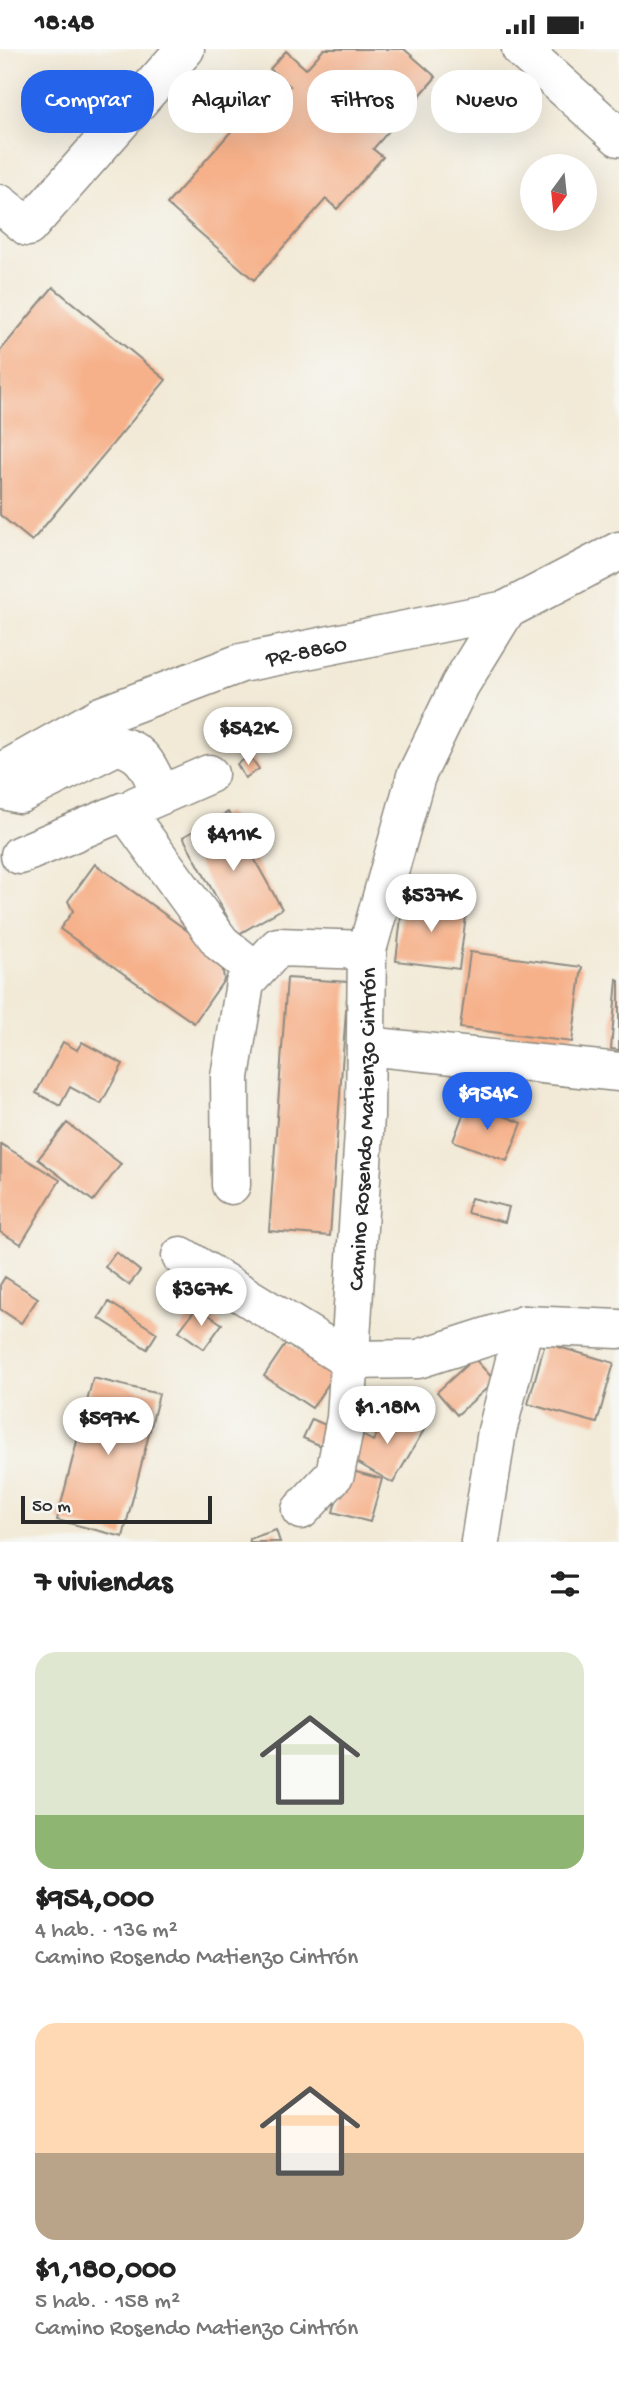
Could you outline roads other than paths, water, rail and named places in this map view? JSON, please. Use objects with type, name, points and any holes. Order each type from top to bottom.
[{"type":"street","points":[[0,204],[28,227],[185,49]]},
{"type":"street","points":[[521,49],[619,137]]},
{"type":"street","name":"PR-8860","points":[[0,773],[101,716],[241,663],[506,610],[619,551]]},
{"type":"street","name":"Camino Rosendo Matienzo Cintrón","points":[[301,1510],[335,1474],[346,1418],[366,1046],[367,950],[416,776],[460,685],[506,610]]},
{"type":"street","points":[[0,789],[20,794],[116,746],[132,747],[147,764],[161,795]]},
{"type":"street","points":[[20,855],[209,774]]},
{"type":"street","points":[[125,811],[221,943],[256,971]]},
{"type":"street","points":[[232,1185],[230,1077],[245,983],[278,947],[367,950]]},
{"type":"street","points":[[366,1046],[619,1072]]},
{"type":"street","points":[[181,1256],[349,1360],[418,1359],[524,1325],[619,1329]]},
{"type":"street","points":[[480,1542],[497,1431],[524,1325]]}]
